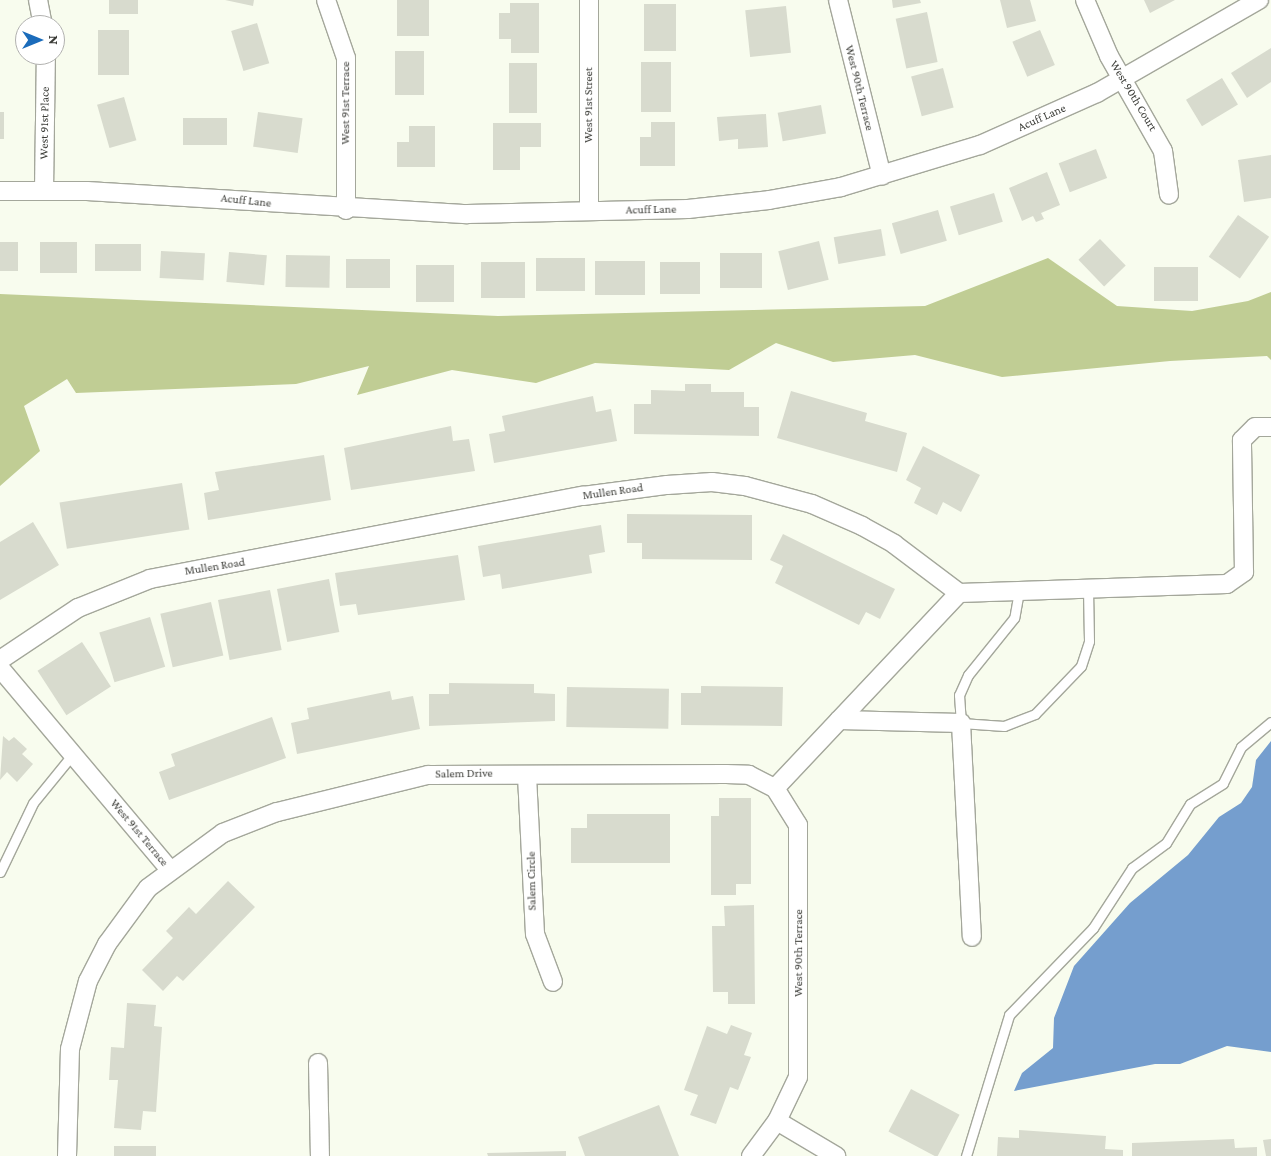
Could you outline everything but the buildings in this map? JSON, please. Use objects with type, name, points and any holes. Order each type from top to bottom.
[{"type":"street","points":[[38,0],[42,15]]},
{"type":"street","name":"West 91st Terrace","points":[[326,0],[346,58],[346,210]]},
{"type":"street","name":"West 91st Street","points":[[589,0],[589,210]]},
{"type":"street","name":"West 90th Terrace","points":[[838,0],[882,176]]},
{"type":"street","name":"West 90th Court","points":[[1085,0],[1123,78],[1163,151],[1169,195]]},
{"type":"street","name":"Acuff Lane","points":[[0,191],[44,191],[346,210],[467,214],[688,209],[769,200],[882,176],[980,145],[1123,78],[1259,0]]},
{"type":"street","name":"West 91st Place","points":[[44,191],[46,65]]},
{"type":"street","points":[[775,788],[959,593],[1227,584],[1244,572],[1242,440],[1255,427],[1271,427]]},
{"type":"street","name":"Mullen Road","points":[[0,660],[78,608],[150,578],[583,496],[667,485],[712,482],[812,504],[894,544],[959,593]]},
{"type":"street","name":"West 91st Terrace","points":[[0,668],[170,870],[134,904],[88,982],[70,1049],[67,1156]]},
{"type":"street","points":[[839,720],[960,723],[972,937]]},
{"type":"street","name":"Salem Drive","points":[[170,870],[205,843],[255,819],[354,792],[428,775],[726,774],[749,775],[775,788]]},
{"type":"street","name":"Salem Circle","points":[[527,776],[535,934],[553,982]]},
{"type":"street","name":"West 90th Terrace","points":[[751,1156],[777,1121],[798,1077],[798,825],[775,788]]},
{"type":"street","points":[[318,1063],[320,1156]]},
{"type":"street","points":[[777,1121],[836,1156]]},
{"type":"lane","points":[[1018,591],[1014,618],[968,675],[959,696],[960,723],[1004,726],[1035,714],[1080,666],[1089,642],[1088,589]]},
{"type":"lane","points":[[966,1156],[1009,1015],[1093,928],[1132,868],[1166,843],[1190,804],[1223,783],[1241,747],[1271,722]]},
{"type":"lane","points":[[0,872],[33,803],[73,754]]},
{"type":"green space","points":[[1048,258],[1117,306],[1192,311],[1248,301],[1271,292],[1271,360],[1267,356],[1170,361],[1002,377],[915,355],[833,362],[776,343],[729,370],[595,363],[536,383],[452,370],[357,395],[369,366],[296,384],[76,393],[67,379],[24,406],[40,451],[0,486],[0,294],[498,316],[925,306]]},
{"type":"water","points":[[1271,741],[1271,1052],[1227,1046],[1180,1064],[1155,1064],[1014,1091],[1022,1073],[1053,1048],[1054,1018],[1074,966],[1130,903],[1188,855],[1219,817],[1241,803],[1252,787],[1256,760]]}]
